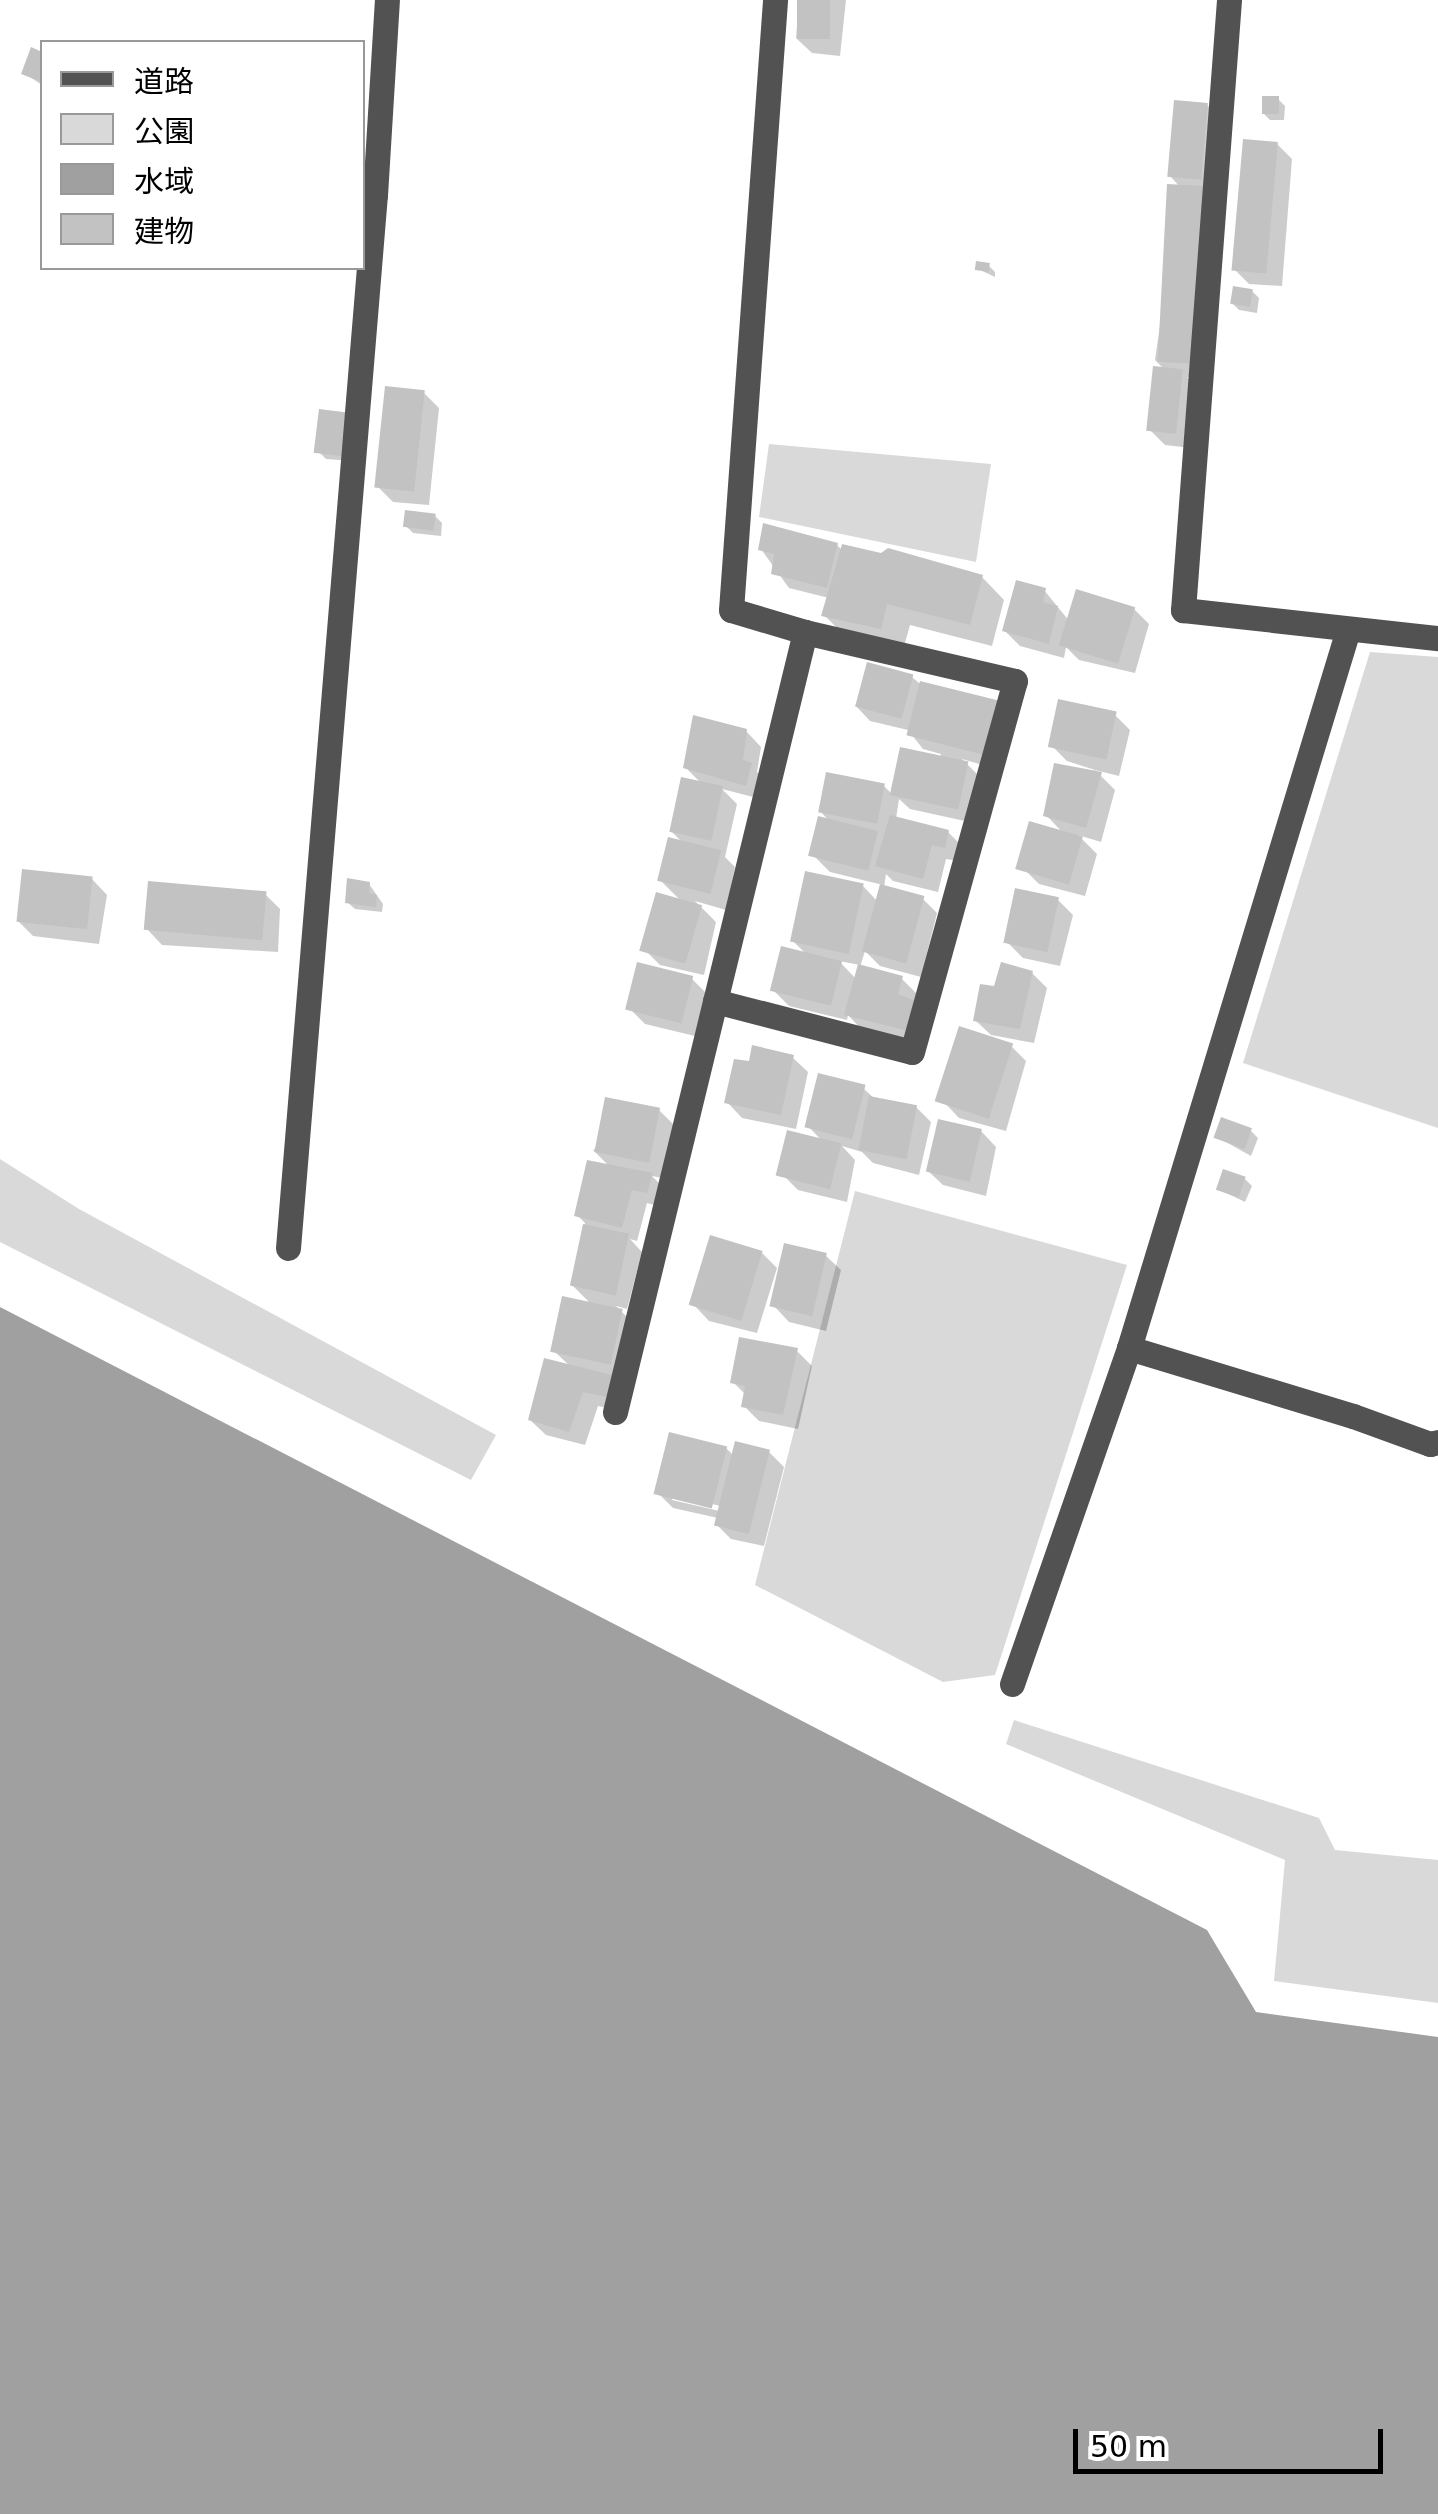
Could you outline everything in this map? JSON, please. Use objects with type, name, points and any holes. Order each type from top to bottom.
[{"type":"street","points":[[288,1248],[375,196],[387,0]]},
{"type":"street","points":[[715,1001],[912,1052],[1015,681],[805,632],[731,610],[775,0]]},
{"type":"street","points":[[1230,0],[1183,610],[1438,638]]},
{"type":"street","points":[[1012,1684],[1129,1348],[1348,630]]},
{"type":"street","points":[[615,1412],[805,632]]},
{"type":"street","points":[[1129,1348],[1353,1416],[1430,1444],[1438,1442]]},
{"type":"green space","points":[[769,444],[991,464],[976,562],[759,517]]},
{"type":"green space","points":[[1370,652],[1438,657],[1438,1128],[1243,1063]]},
{"type":"green space","points":[[0,1159],[79,1209],[496,1435],[471,1480],[0,1242]]},
{"type":"green space","points":[[855,1191],[1127,1265],[995,1675],[943,1682],[755,1585]]},
{"type":"green space","points":[[1014,1720],[1319,1818],[1335,1850],[1438,1860],[1438,2003],[1274,1981],[1285,1860],[1006,1744]]},
{"type":"water","points":[[0,1307],[1207,1930],[1256,2012],[1438,2037],[1438,2514],[0,2514]]},
{"type":"building","points":[[797,0],[830,0],[830,39],[797,39]]},
{"type":"building","points":[[31,47],[40,51],[40,81],[21,74]]},
{"type":"building","points":[[1262,96],[1279,96],[1279,114],[1262,114]]},
{"type":"building","points":[[1174,100],[1208,103],[1201,180],[1167,177]]},
{"type":"building","points":[[1243,139],[1278,142],[1266,274],[1231,270]]},
{"type":"building","points":[[1167,184],[1204,186],[1195,364],[1158,362]]},
{"type":"building","points":[[976,261],[990,263],[989,272],[975,270]]},
{"type":"building","points":[[1233,286],[1253,289],[1250,307],[1230,304]]},
{"type":"building","points":[[1153,366],[1183,369],[1176,434],[1146,431]]},
{"type":"building","points":[[385,386],[425,390],[414,492],[374,487]]},
{"type":"building","points":[[319,409],[351,413],[345,457],[314,453]]},
{"type":"building","points":[[405,510],[436,514],[434,531],[403,527]]},
{"type":"building","points":[[763,523],[838,543],[827,588],[771,574],[774,554],[758,550]]},
{"type":"building","points":[[842,544],[881,553],[888,548],[983,575],[970,625],[887,604],[881,629],[821,616]]},
{"type":"building","points":[[1016,580],[1046,588],[1043,602],[1058,606],[1049,644],[1002,631]]},
{"type":"building","points":[[1076,589],[1135,607],[1118,664],[1059,645]]},
{"type":"building","points":[[867,662],[913,674],[901,719],[855,706]]},
{"type":"building","points":[[920,681],[999,701],[985,755],[906,735]]},
{"type":"building","points":[[1058,699],[1117,711],[1107,759],[1048,747]]},
{"type":"building","points":[[693,715],[747,729],[743,760],[752,763],[746,786],[683,768]]},
{"type":"building","points":[[900,747],[968,762],[958,809],[890,795]]},
{"type":"building","points":[[1054,763],[1102,772],[1086,828],[1043,816]]},
{"type":"building","points":[[826,772],[885,783],[877,824],[818,812]]},
{"type":"building","points":[[681,777],[723,786],[711,841],[669,832]]},
{"type":"building","points":[[890,815],[949,830],[945,848],[932,845],[923,879],[875,866]]},
{"type":"building","points":[[818,816],[878,831],[868,871],[808,856]]},
{"type":"building","points":[[1029,821],[1083,836],[1069,884],[1015,869]]},
{"type":"building","points":[[668,837],[721,850],[710,894],[657,881]]},
{"type":"building","points":[[22,869],[93,876],[87,929],[16,922]]},
{"type":"building","points":[[805,871],[864,883],[849,954],[790,941]]},
{"type":"building","points":[[347,878],[370,882],[369,893],[377,895],[376,907],[345,903]]},
{"type":"building","points":[[148,881],[267,891],[262,940],[144,930]]},
{"type":"building","points":[[880,884],[924,896],[906,964],[862,952]]},
{"type":"building","points":[[1015,888],[1059,897],[1047,952],[1003,943]]},
{"type":"building","points":[[656,892],[702,905],[685,964],[639,951]]},
{"type":"building","points":[[781,946],[842,961],[831,1006],[770,991]]},
{"type":"building","points":[[637,962],[693,976],[681,1024],[625,1010]]},
{"type":"building","points":[[1001,962],[1033,971],[1020,1029],[973,1021],[980,984],[994,986]]},
{"type":"building","points":[[858,964],[903,976],[898,994],[918,1002],[909,1031],[844,1015]]},
{"type":"building","points":[[959,1026],[1013,1044],[989,1119],[935,1101]]},
{"type":"building","points":[[752,1045],[794,1055],[781,1115],[724,1103],[734,1059],[749,1061]]},
{"type":"building","points":[[818,1073],[866,1085],[852,1139],[804,1127]]},
{"type":"building","points":[[869,1096],[917,1105],[907,1159],[859,1150]]},
{"type":"building","points":[[605,1097],[660,1108],[649,1163],[594,1152]]},
{"type":"building","points":[[1221,1117],[1252,1128],[1244,1149],[1213,1138]]},
{"type":"building","points":[[938,1119],[982,1129],[970,1182],[926,1172]]},
{"type":"building","points":[[787,1130],[841,1144],[830,1189],[776,1176]]},
{"type":"building","points":[[587,1160],[653,1173],[647,1193],[632,1190],[622,1228],[574,1216]]},
{"type":"building","points":[[1223,1169],[1246,1177],[1239,1198],[1216,1190]]},
{"type":"building","points":[[583,1224],[629,1234],[616,1295],[570,1286]]},
{"type":"building","points":[[710,1235],[763,1251],[741,1321],[689,1305]]},
{"type":"building","points":[[784,1243],[827,1253],[812,1316],[769,1306]]},
{"type":"building","points":[[562,1296],[623,1309],[611,1365],[550,1352]]},
{"type":"building","points":[[739,1337],[798,1348],[783,1415],[741,1407],[745,1386],[730,1383]]},
{"type":"building","points":[[544,1358],[616,1376],[612,1398],[583,1392],[569,1432],[528,1420]]},
{"type":"building","points":[[669,1432],[727,1447],[712,1509],[654,1494]]},
{"type":"building","points":[[735,1441],[770,1450],[749,1534],[714,1525]]}]
